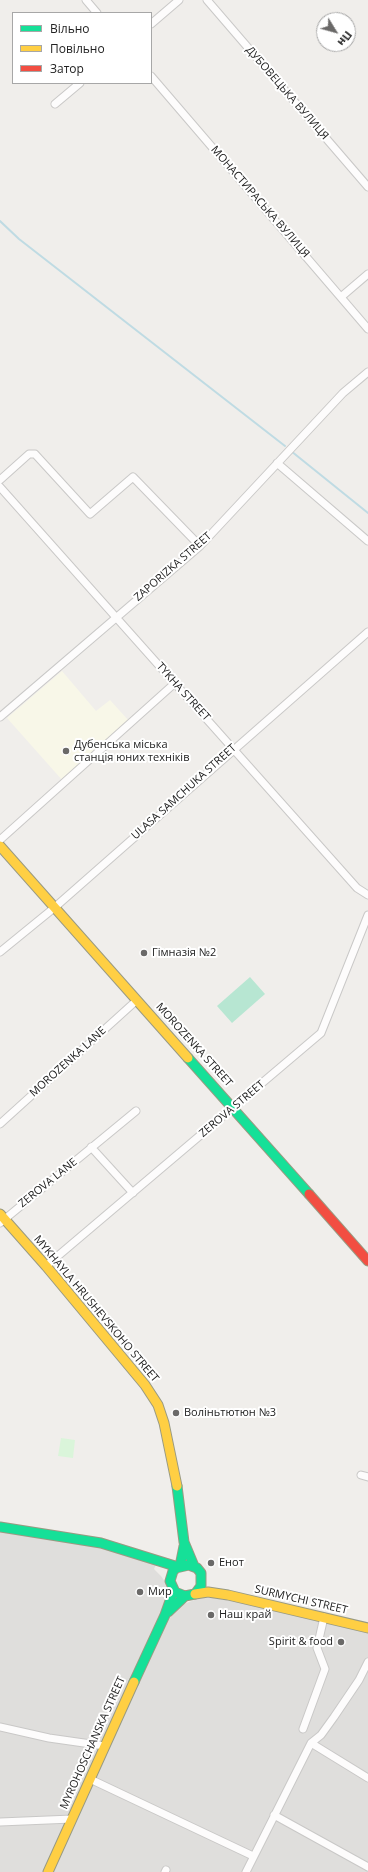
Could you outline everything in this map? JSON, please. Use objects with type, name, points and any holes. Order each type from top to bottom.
[{"type":"main road","name":"MOROZENKA STREET","points":[[0,846],[368,1261]]},
{"type":"main road","name":"MYKHAYLA HRUSHEVSKOHO STREET","points":[[1,1218],[46,1266],[145,1385],[158,1405],[164,1423],[174,1467],[184,1542],[188,1557],[194,1566]]},
{"type":"main road","points":[[0,1527],[101,1543],[157,1562],[180,1566],[194,1566],[211,1585],[228,1595]]},
{"type":"main road","name":"MYKHAYLA HRUSHEVSKOHO STREET","points":[[180,1566],[184,1555],[184,1542]]},
{"type":"main road","points":[[157,1562],[180,1595],[185,1596],[208,1592],[228,1595]]},
{"type":"main road","points":[[165,1615],[171,1598],[173,1572],[180,1566]]},
{"type":"main road","points":[[195,1594],[201,1586],[202,1576]]},
{"type":"main road","name":"SURMYCHI STREET","points":[[228,1595],[368,1628]]},
{"type":"main road","points":[[165,1615],[185,1596]]},
{"type":"main road","name":"MYROHOSCHANSKA STREET","points":[[48,1872],[165,1615]]},
{"type":"street","points":[[86,0],[96,12]]},
{"type":"street","points":[[152,23],[179,0]]},
{"type":"street","name":"ДУБОВЕЦЬКА ВУЛИЦЯ","points":[[207,0],[368,187]]},
{"type":"street","name":"МОНАСТИРАСЬКА ВУЛИЦЯ","points":[[152,77],[368,329]]},
{"type":"street","points":[[55,104],[79,84]]},
{"type":"street","points":[[341,297],[368,274]]},
{"type":"street","name":"ZAPORIZKA STREET","points":[[0,717],[200,546],[343,394],[368,372]]},
{"type":"street","points":[[0,480],[29,454],[35,454],[90,514],[133,477],[200,546]]},
{"type":"street","points":[[277,463],[368,541]]},
{"type":"street","name":"TYKHA STREET","points":[[0,486],[357,888],[368,895]]},
{"type":"street","name":"ULASA SAMCHUKA STREET","points":[[0,952],[54,908],[234,748],[368,632]]},
{"type":"street","points":[[0,840],[175,684]]},
{"type":"street","name":"ZEROVA STREET","points":[[46,1266],[321,1033],[368,915]]},
{"type":"street","name":"MOROZENKA LANE","points":[[0,1124],[137,1000]]},
{"type":"street","name":"ZEROVA LANE","points":[[1,1218],[136,1111]]},
{"type":"street","points":[[91,1147],[133,1193]]},
{"type":"street","points":[[303,1729],[325,1669],[317,1648],[324,1617]]},
{"type":"street","points":[[246,1872],[311,1743],[321,1735],[334,1718],[359,1680],[368,1662]]},
{"type":"street","points":[[0,1726],[49,1738],[105,1746]]},
{"type":"street","points":[[311,1743],[368,1778]]},
{"type":"street","points":[[90,1779],[253,1856]]},
{"type":"street","points":[[274,1815],[368,1867]]},
{"type":"street","points":[[0,1822],[72,1819]]},
{"type":"shaded area","name":"Дубенська міська станція юних техніків","points":[[62,671],[96,711],[110,700],[129,721],[63,781],[7,718]]},
{"type":"shaded area","points":[[0,1527],[101,1543],[157,1562],[154,1569],[161,1576],[181,1605],[200,1598],[214,1598],[368,1625],[368,1872],[0,1872]]},
{"type":"green space","points":[[250,977],[265,994],[232,1023],[217,1006]]},
{"type":"green space","points":[[61,1438],[75,1440],[73,1458],[58,1456]]},
{"type":"waterway","points":[[0,221],[19,239],[285,446]]},
{"type":"waterway","points":[[291,451],[368,513]]},
{"type":"traffic: fast","points":[[188,1058],[309,1194]]},
{"type":"traffic: fast","points":[[177,1486],[184,1542],[194,1566]]},
{"type":"traffic: fast","points":[[0,1527],[101,1543],[175,1566],[180,1566],[184,1546]]},
{"type":"traffic: fast","points":[[168,1612],[185,1596],[195,1594],[201,1586],[201,1573],[197,1568],[189,1565],[176,1568],[173,1571],[170,1581],[175,1592],[185,1596]]},
{"type":"traffic: fast","points":[[134,1682],[165,1615],[171,1598],[172,1588]]},
{"type":"traffic: slow","points":[[0,846],[188,1058]]},
{"type":"traffic: slow","points":[[0,1214],[46,1266],[145,1385],[158,1405],[164,1423],[177,1486]]},
{"type":"traffic: slow","points":[[195,1594],[208,1592],[228,1595],[368,1628]]},
{"type":"traffic: slow","points":[[48,1872],[134,1682]]},
{"type":"traffic: jam","points":[[309,1194],[368,1261]]},
{"type":"place","name":"Дубенська міська станція юних техніків","points":[[66,751]]},
{"type":"place","name":"Гімназія №2","points":[[144,953]]},
{"type":"place","name":"Воліньтютюн №3","points":[[176,1413]]},
{"type":"place","name":"Енот","points":[[211,1563]]},
{"type":"place","name":"Мир","points":[[140,1592]]},
{"type":"place","name":"Наш край","points":[[211,1615]]},
{"type":"place","name":"Spirit & food","points":[[341,1642]]}]
